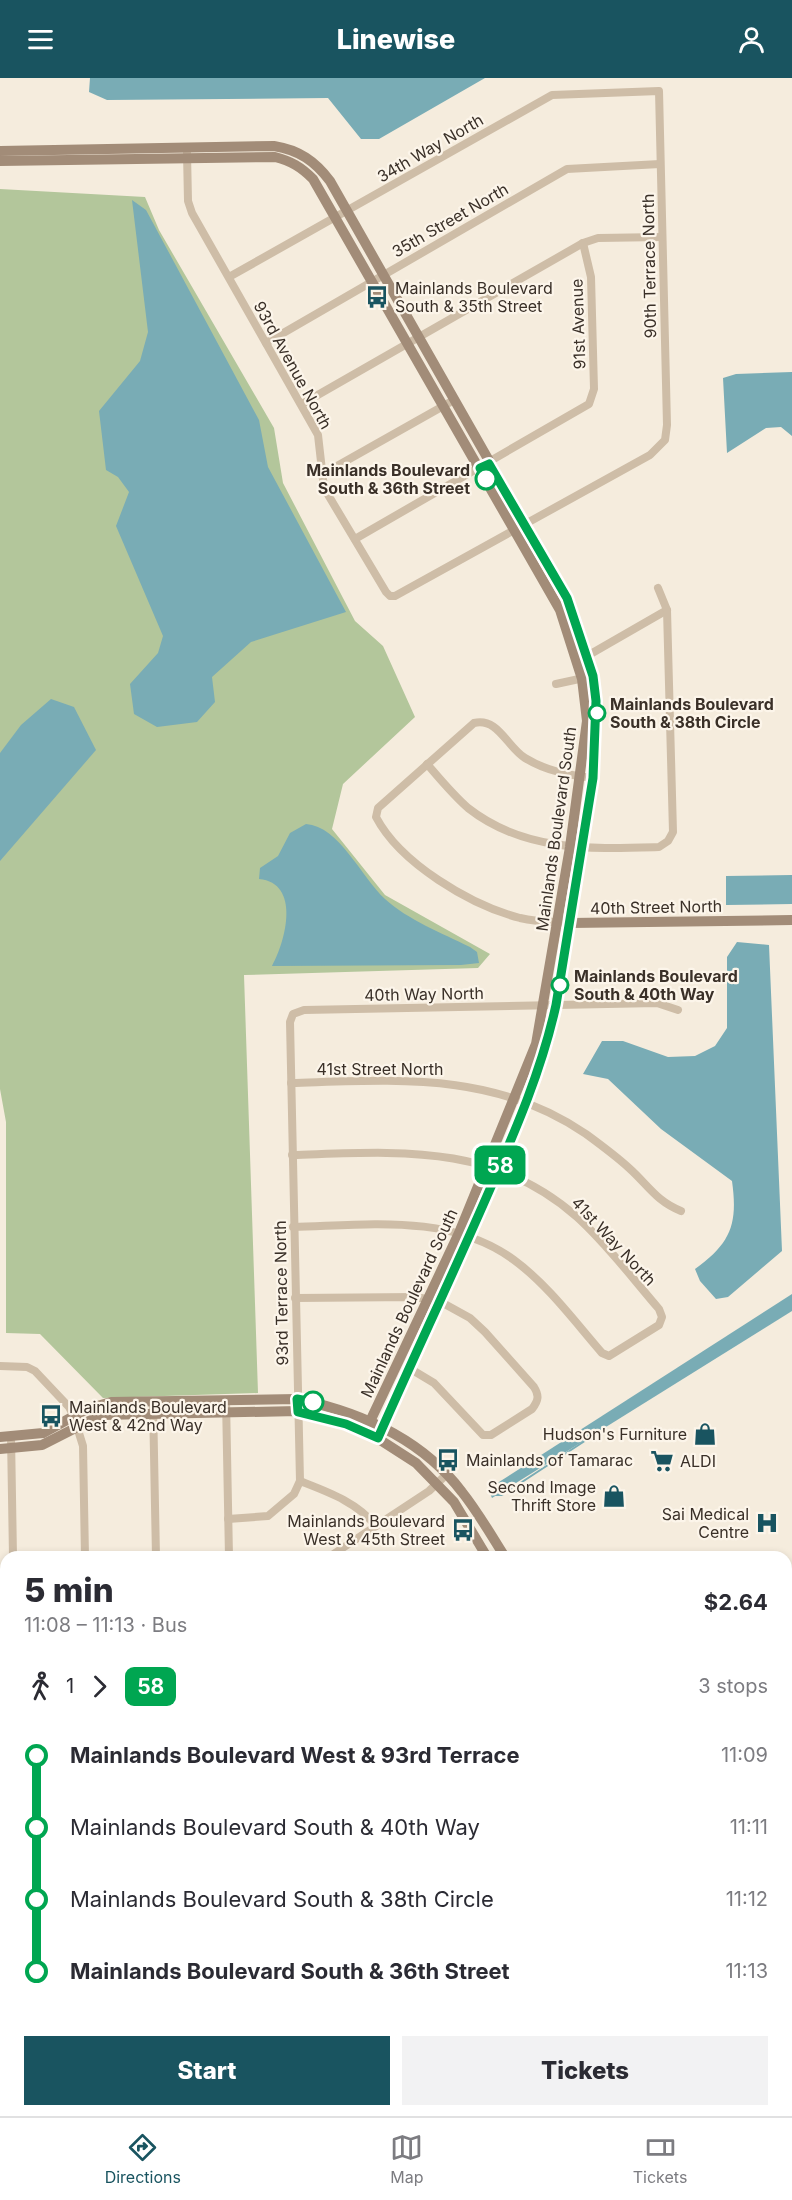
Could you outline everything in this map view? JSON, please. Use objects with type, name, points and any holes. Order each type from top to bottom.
[{"type":"street","name":"90th Terrace North","points":[[521,529],[650,455],[665,440],[667,425],[658,91]]},
{"type":"street","name":"34th Way North","points":[[229,277],[552,95],[658,91]]},
{"type":"street","name":"Mainlands Boulevard South","points":[[187,153],[286,148],[304,155],[318,166],[341,214],[484,466],[521,529],[567,598],[587,656],[587,721],[570,923],[549,1039],[487,1166],[441,1302],[378,1438]]},
{"type":"street","points":[[0,151],[187,153]]},
{"type":"street","points":[[0,162],[187,153]]},
{"type":"street","name":"93rd Avenue North","points":[[187,153],[188,201],[192,213],[318,435],[324,489],[386,592],[390,596],[400,595],[521,529]]},
{"type":"street","name":"35th Street North","points":[[266,343],[567,169],[660,164]]},
{"type":"street","points":[[302,404],[583,243],[598,238],[662,237]]},
{"type":"street","name":"91st Avenue","points":[[484,466],[589,404],[594,389],[592,292],[583,243]]},
{"type":"street","points":[[321,475],[449,403]]},
{"type":"street","points":[[355,539],[484,466]]},
{"type":"street","name":"Mainlands Boulevard South","points":[[365,1432],[429,1298],[498,1169],[521,1100],[536,1044],[558,922],[593,778],[597,724],[587,677],[560,610],[521,529]]},
{"type":"street","points":[[593,778],[544,768],[524,758],[491,723],[482,721],[474,723],[427,764],[466,807],[489,823],[520,837],[576,848],[659,847],[668,841],[673,832],[667,610],[658,588]]},
{"type":"street","points":[[587,656],[667,610]]},
{"type":"street","points":[[556,684],[587,677]]},
{"type":"street","name":"40th Street North","points":[[427,764],[378,808],[376,817],[402,850],[450,887],[498,910],[520,918],[570,923],[792,920]]},
{"type":"street","name":"40th Way North","points":[[293,1014],[304,1010],[657,1003],[678,1010]]},
{"type":"street","name":"93rd Terrace North","points":[[293,1014],[290,1022],[293,1227],[300,1481]]},
{"type":"street","name":"41st Street North","points":[[291,1083],[432,1081],[462,1085],[521,1100],[584,1133],[629,1168],[663,1203],[681,1211]]},
{"type":"street","name":"41st Way North","points":[[292,1155],[424,1153],[452,1156],[498,1169],[540,1190],[579,1219],[659,1309],[662,1317],[659,1325],[616,1353],[609,1356],[602,1353],[533,1276],[513,1260],[464,1234]]},
{"type":"street","points":[[293,1227],[413,1225],[464,1234]]},
{"type":"street","points":[[295,1298],[429,1298],[441,1302],[470,1318],[485,1332],[534,1387],[538,1394],[537,1402],[532,1408],[491,1435],[477,1431],[434,1383],[410,1368]]},
{"type":"street","points":[[0,1366],[27,1367],[35,1371],[56,1392],[76,1422],[83,1446],[85,1551]]},
{"type":"street","points":[[6,1449],[42,1445],[98,1404],[297,1399],[334,1408],[383,1426],[428,1457],[462,1492],[501,1551]]},
{"type":"street","points":[[226,1400],[228,1551]]},
{"type":"street","points":[[153,1402],[156,1551]]},
{"type":"street","points":[[12,1551],[6,1437],[43,1433],[101,1414],[226,1412],[298,1412],[378,1438],[416,1463],[454,1502],[483,1551]]},
{"type":"street","points":[[338,1551],[437,1484],[447,1474]]},
{"type":"street","points":[[228,1519],[268,1516],[294,1494],[300,1481],[336,1495],[364,1511],[376,1526]]},
{"type":"green space","points":[[0,189],[145,197],[159,230],[274,428],[283,483],[355,621],[383,646],[415,717],[343,784],[332,829],[385,895],[490,954],[478,968],[244,975],[258,1393],[103,1398],[40,1334],[6,1333],[6,1122],[0,1089]]},
{"type":"water","points":[[90,78],[485,78],[379,139],[361,139],[328,98],[107,100],[89,92]]},
{"type":"water","points":[[132,200],[146,210],[259,420],[268,467],[346,612],[251,642],[212,677],[215,702],[197,722],[157,727],[134,714],[130,684],[158,653],[163,636],[116,526],[129,492],[118,477],[106,470],[99,411],[140,361],[148,332]]},
{"type":"water","points":[[792,372],[792,436],[781,427],[766,428],[727,453],[723,378],[736,374]]},
{"type":"water","points":[[51,699],[74,707],[96,750],[0,861],[0,753],[21,725]]},
{"type":"water","points":[[306,824],[318,827],[339,843],[376,890],[394,907],[426,926],[470,947],[477,952],[479,963],[272,966],[282,942],[287,915],[281,891],[272,883],[259,879],[260,868],[278,856],[290,833]]},
{"type":"water","points":[[792,875],[792,904],[726,905],[726,876]]},
{"type":"water","points":[[737,942],[769,945],[782,1251],[728,1297],[716,1299],[700,1281],[695,1269],[717,1250],[729,1231],[734,1209],[732,1181],[661,1129],[608,1079],[583,1074],[602,1041],[623,1041],[668,1057],[695,1056],[715,1046],[727,1028],[727,957]]},
{"type":"water","points":[[792,1294],[792,1311],[492,1498],[488,1489]]},
{"type":"waterway","points":[[495,1495],[502,1495],[600,1431]]},
{"type":"bus line","name":"58","points":[[313,1402],[297,1399],[298,1412],[346,1424],[378,1438],[441,1302],[519,1119],[549,1039],[556,1005],[593,778],[597,736],[593,676],[578,624],[567,598],[489,464],[480,468],[486,479]]},
{"type":"place","name":"Mainlands Boulevard South & 35th Street","points":[[377,297]]},
{"type":"place","name":"Mainlands Boulevard South & 36th Street","points":[[486,479]]},
{"type":"place","name":"Mainlands Boulevard South & 38th Circle","points":[[597,713]]},
{"type":"place","name":"Mainlands Boulevard South & 40th Way","points":[[560,985]]},
{"type":"place","name":"Mainlands Boulevard West & 42nd Way","points":[[51,1416]]},
{"type":"place","name":"Hudson's Furniture","points":[[705,1434]]},
{"type":"place","name":"Mainlands of Tamarac","points":[[448,1460]]},
{"type":"place","name":"ALDI","points":[[662,1461]]},
{"type":"place","name":"Second Image Thrift Store","points":[[614,1496]]},
{"type":"place","name":"Sai Medical Centre","points":[[767,1523]]},
{"type":"place","name":"Mainlands Boulevard West & 45th Street","points":[[463,1530]]}]
